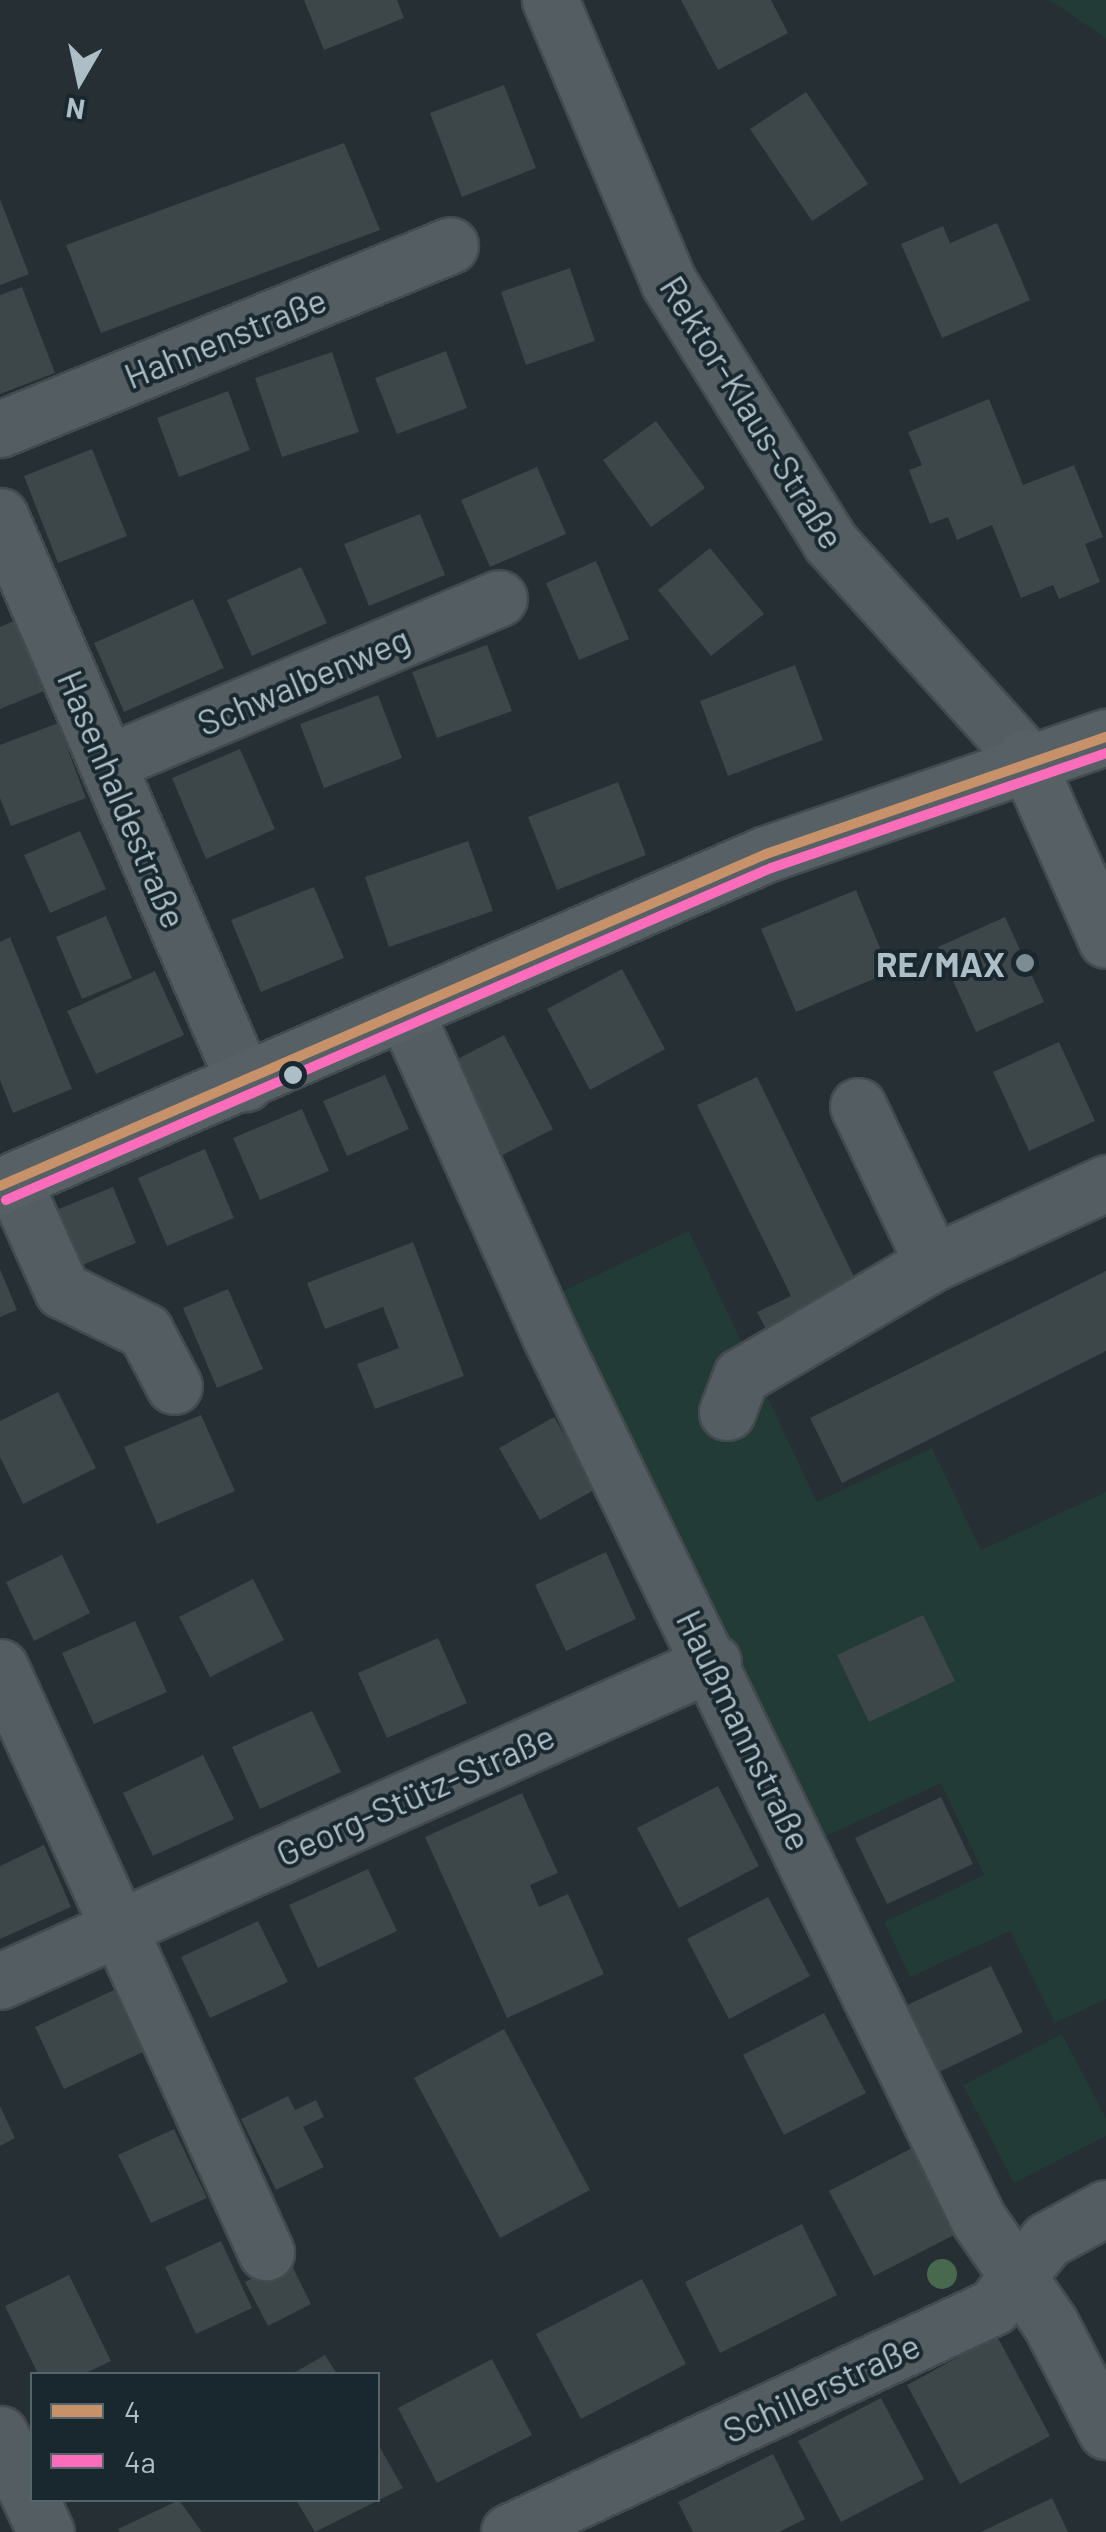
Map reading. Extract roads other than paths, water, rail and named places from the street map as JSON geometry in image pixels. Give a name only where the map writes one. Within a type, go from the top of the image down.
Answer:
[{"type":"main road","points":[[6,1184],[407,1016],[766,854],[1026,758],[1106,737]]},
{"type":"main road","name":"Rektor-Klaus-Straße","points":[[1026,758],[1106,940]]},
{"type":"street","name":"Rektor-Klaus-Straße","points":[[550,0],[669,283],[830,542],[1026,758]]},
{"type":"street","name":"Hahnenstraße","points":[[0,428],[450,245]]},
{"type":"street","name":"Hasenhaldestraße","points":[[0,516],[245,1083]]},
{"type":"street","name":"Schwalbenweg","points":[[107,763],[499,598]]},
{"type":"street","name":"Haußmannstraße","points":[[407,1016],[551,1338],[713,1662],[978,2219],[1106,2431]]},
{"type":"street","points":[[858,1106],[933,1263]]},
{"type":"street","points":[[728,1412],[741,1376],[933,1263],[1106,1183]]},
{"type":"street","points":[[6,1184],[62,1290],[145,1331],[174,1386]]},
{"type":"street","name":"Georg-Stütz-Straße","points":[[0,1981],[713,1662]]},
{"type":"street","points":[[0,1668],[266,2252]]},
{"type":"street","name":"Schillerstraße","points":[[509,2532],[993,2306],[1019,2282],[1047,2240],[1106,2208]]},
{"type":"street","points":[[0,2434],[30,2498]]},
{"type":"street","points":[[32,2502],[46,2532]]},
{"type":"place","name":"RE/MAX","points":[[1025,963]]}]
